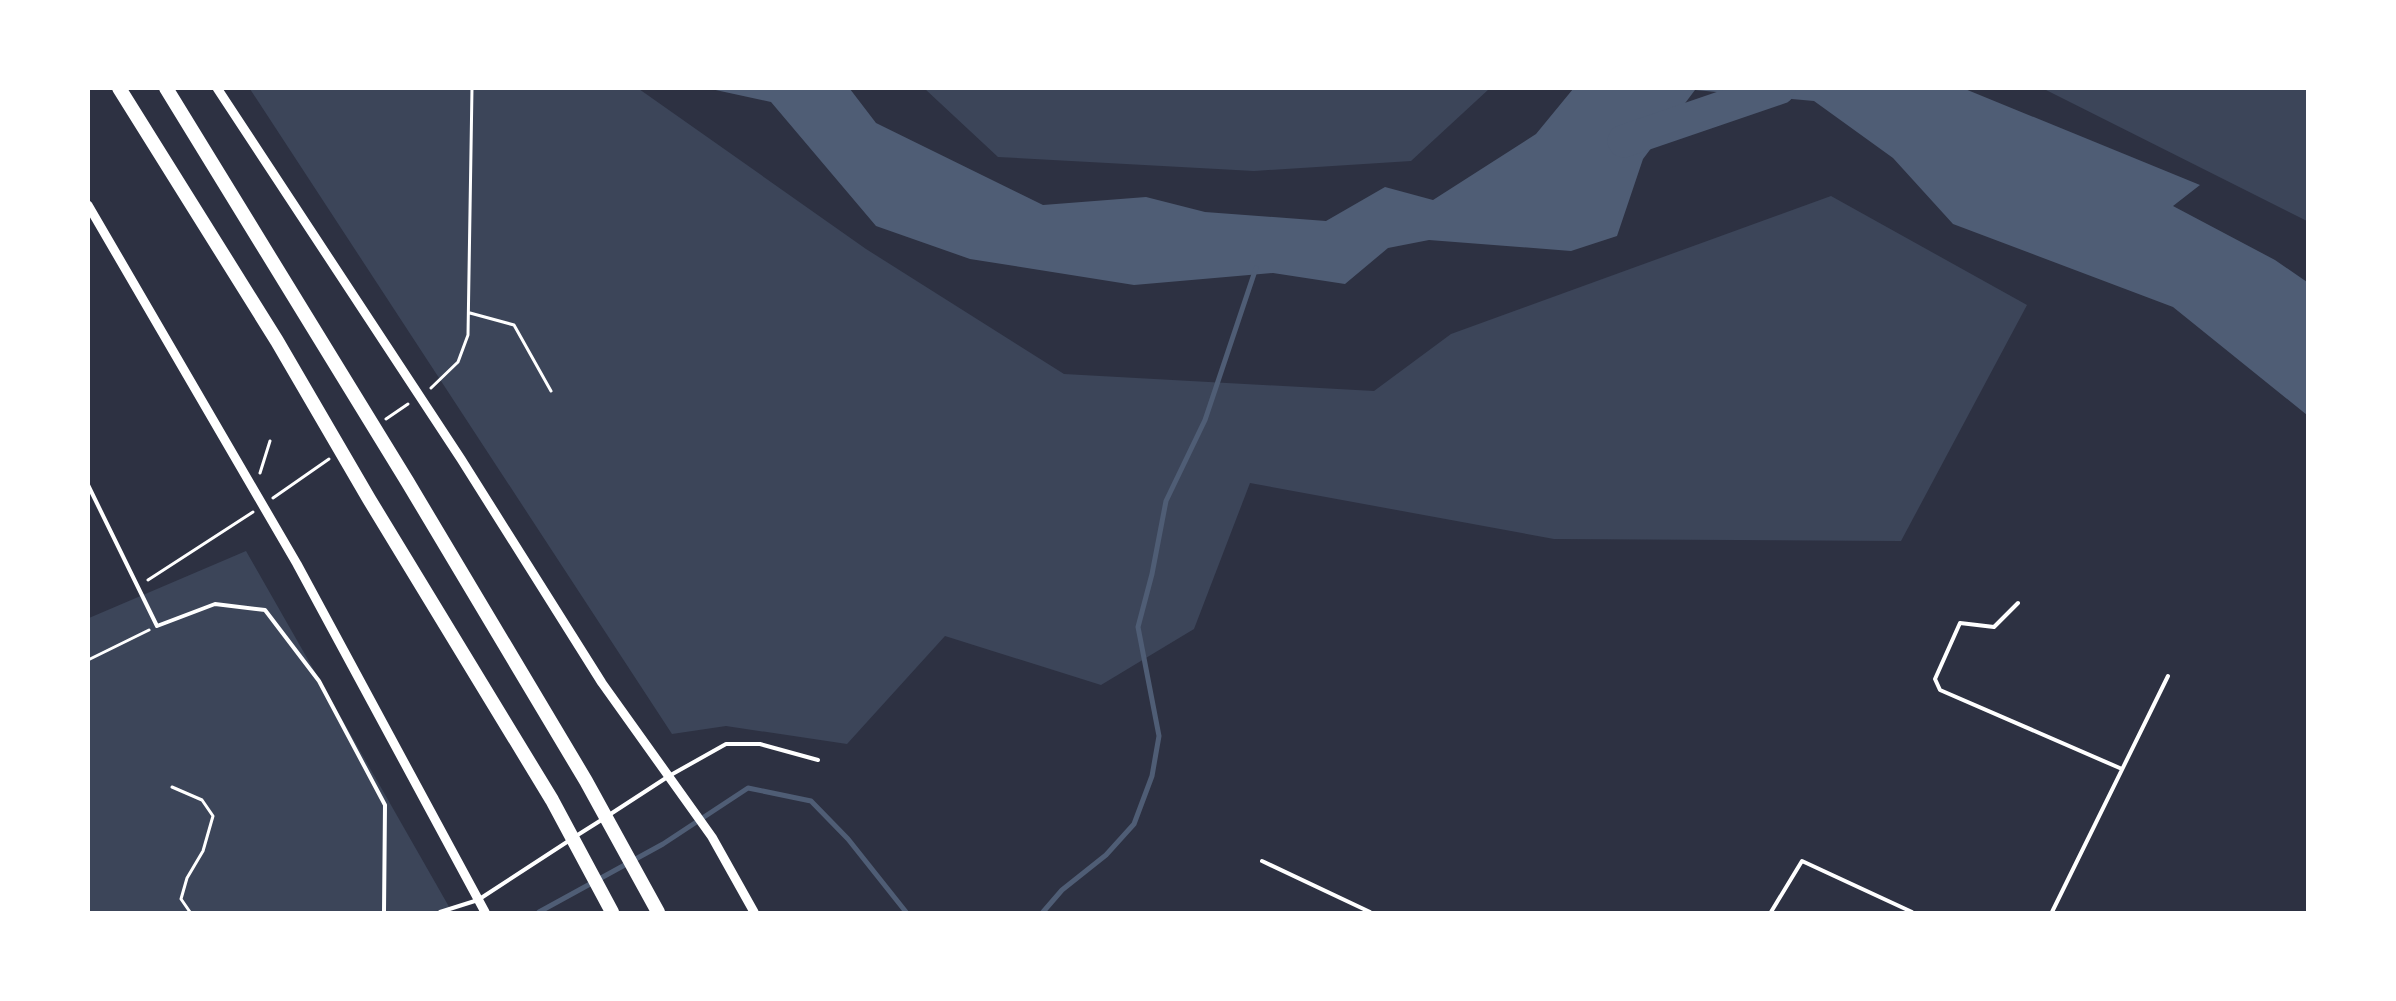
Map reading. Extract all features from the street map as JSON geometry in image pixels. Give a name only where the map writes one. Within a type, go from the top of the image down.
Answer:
[{"type":"highway","points":[[120,88],[277,341],[375,509],[552,800],[609,908]]},
{"type":"highway","points":[[166,88],[312,323],[586,781],[658,912]]},
{"type":"street","points":[[217,88],[461,459],[602,683],[712,837],[754,912]]},
{"type":"street","points":[[88,205],[297,564],[485,912]]},
{"type":"lane","points":[[88,485],[157,627],[215,604],[265,610],[319,681],[385,805],[384,912]]},
{"type":"lane","points":[[2018,603],[1994,627],[1960,623],[1935,679],[1940,690],[2122,769]]},
{"type":"lane","points":[[2052,912],[2168,676]]},
{"type":"lane","points":[[440,912],[478,900],[669,776],[726,744],[760,744],[818,760]]},
{"type":"lane","points":[[1262,861],[1370,912]]},
{"type":"lane","points":[[1771,912],[1802,861],[1912,912]]},
{"type":"path","points":[[424,393],[458,362],[468,335],[472,88]]},
{"type":"path","points":[[470,313],[514,325],[551,391]]},
{"type":"path","points":[[377,426],[414,400]]},
{"type":"path","points":[[264,504],[330,459]]},
{"type":"path","points":[[137,586],[255,511]]},
{"type":"path","points":[[88,660],[157,627]]},
{"type":"path","points":[[172,787],[202,800],[213,816],[203,850],[188,878],[181,899],[190,912]]},
{"type":"shaded area","points":[[250,89],[639,89],[866,249],[1064,374],[1374,391],[1451,334],[1831,196],[2027,305],[1901,541],[1554,539],[1250,483],[1194,629],[1101,685],[945,636],[847,744],[726,726],[672,734]]},
{"type":"shaded area","points":[[711,89],[850,89],[876,123],[1043,205],[1146,197],[1205,212],[1326,221],[1385,187],[1433,200],[1536,134],[1573,89],[1965,89],[2200,185],[2173,206],[2275,260],[2307,282],[2307,415],[2173,307],[1953,224],[1893,158],[1814,101],[1695,90],[1643,159],[1617,236],[1571,251],[1429,240],[1388,248],[1345,284],[1273,273],[1134,285],[970,259],[876,226],[771,102]]},
{"type":"shaded area","points":[[925,89],[1489,89],[1411,161],[1254,171],[998,157]]},
{"type":"shaded area","points":[[2044,89],[2307,89],[2307,221]]},
{"type":"shaded area","points":[[246,551],[452,912],[89,912],[89,618]]},
{"type":"waterway","points":[[1624,141],[1779,88]]},
{"type":"waterway","points":[[1043,912],[1062,890],[1106,855],[1134,824],[1152,776],[1159,736],[1138,627],[1152,574],[1166,501],[1205,420],[1256,268]]},
{"type":"waterway","points":[[539,912],[663,844],[748,788],[811,801],[848,839],[906,912]]}]
